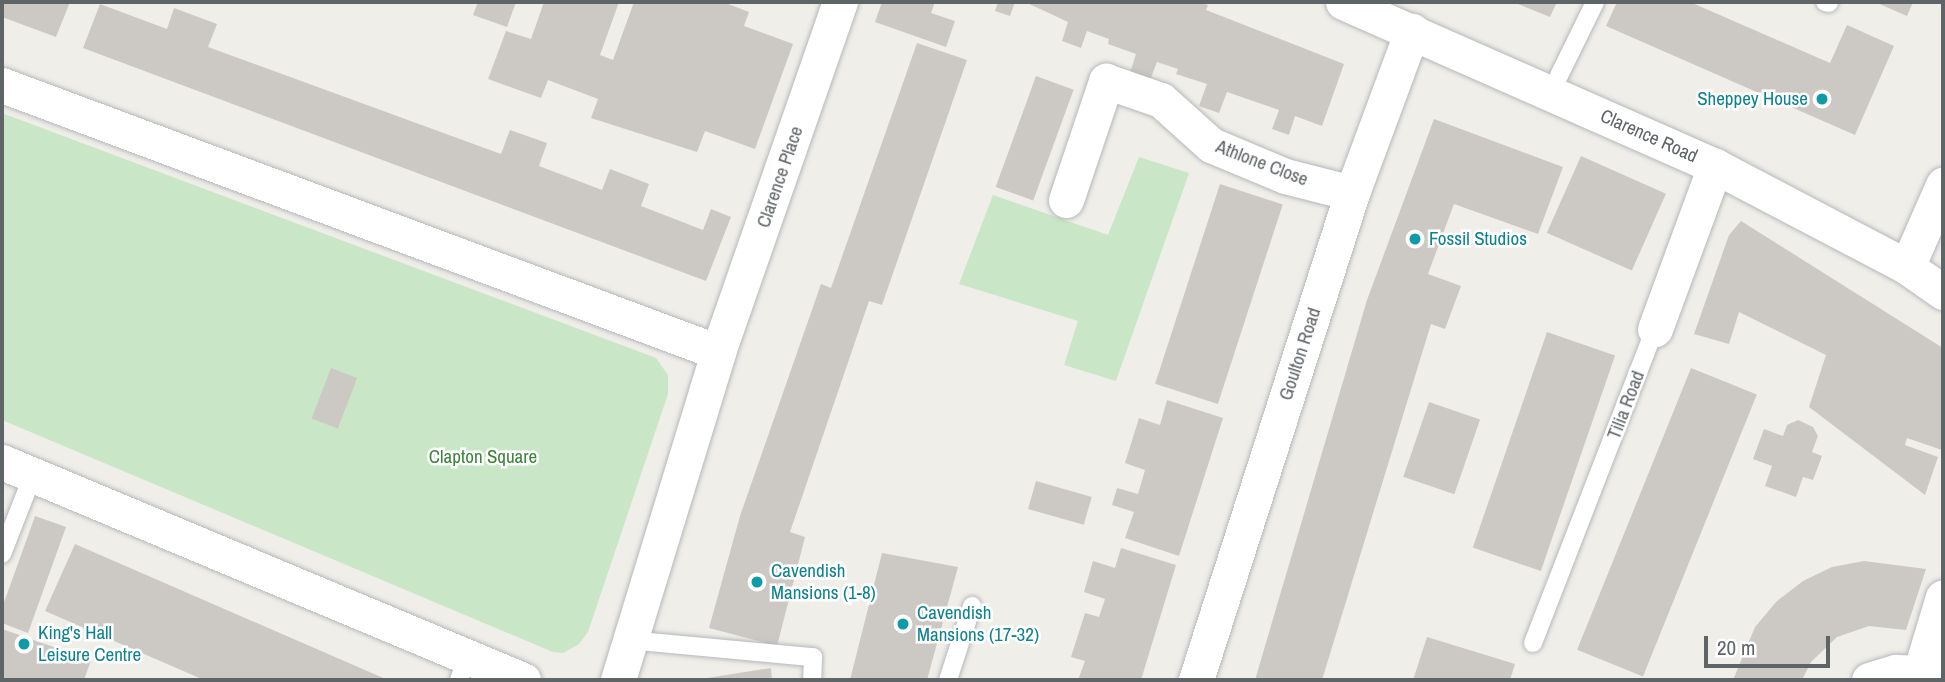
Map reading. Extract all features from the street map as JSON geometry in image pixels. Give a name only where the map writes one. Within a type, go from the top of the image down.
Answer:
[{"type":"street","name":"Clarence Place","points":[[718,352],[840,2]]},
{"type":"street","name":"Clarence Road","points":[[1343,2],[1715,166],[1907,267],[1943,292]]},
{"type":"street","name":"Goulton Road","points":[[1196,680],[1352,193],[1412,31]]},
{"type":"street","name":"Athlone Close","points":[[1066,200],[1106,81],[1161,100],[1210,145],[1285,176],[1352,193]]},
{"type":"street","points":[[2,85],[718,352],[618,680]]},
{"type":"street","name":"Tilia Road","points":[[1655,329],[1715,166]]},
{"type":"street","points":[[1907,267],[1943,185]]},
{"type":"street","points":[[17,468],[463,669],[523,680]]},
{"type":"street","points":[[1869,680],[1896,673],[1926,676],[1943,597]]},
{"type":"lane","points":[[1551,92],[1595,2]]},
{"type":"lane","name":"Tilia Road","points":[[1533,643],[1655,329]]},
{"type":"lane","points":[[2,554],[17,468]]},
{"type":"lane","points":[[948,680],[972,606]]},
{"type":"lane","points":[[628,640],[813,657],[812,680]]},
{"type":"green space","name":"Clapton Square","points":[[2,113],[656,358],[668,375],[668,394],[588,632],[579,644],[563,653],[553,652],[2,420]]},
{"type":"green space","points":[[1139,157],[1189,173],[1116,381],[1064,365],[1078,321],[959,284],[993,195],[1108,235]]},
{"type":"building","points":[[2,2],[70,2],[56,37],[2,17]]},
{"type":"building","points":[[478,2],[516,2],[507,27],[473,15]]},
{"type":"building","points":[[544,2],[619,2],[600,55],[613,60],[634,2],[723,2],[749,12],[744,26],[793,44],[755,149],[705,131],[697,152],[591,118],[598,99],[548,80],[541,98],[488,79],[506,31],[531,39]]},
{"type":"building","points":[[882,2],[935,2],[931,13],[955,21],[946,47],[875,22]]},
{"type":"building","points":[[998,2],[1015,2],[1010,16],[995,11]]},
{"type":"building","points":[[1025,2],[1198,2],[1208,5],[1206,10],[1344,64],[1322,126],[1295,116],[1289,135],[1272,129],[1279,110],[1227,92],[1219,113],[1199,106],[1207,84],[1176,74],[1178,69],[1157,62],[1150,80],[1130,73],[1136,54],[1108,44],[1109,39],[1087,31],[1081,48],[1062,41],[1068,22]]},
{"type":"building","points":[[1513,2],[1557,2],[1550,17]]},
{"type":"building","name":"Sheppey House","points":[[1617,2],[1690,2],[1830,63],[1847,25],[1894,46],[1855,135],[1606,26]]},
{"type":"building","points":[[1875,2],[1913,2],[1907,16]]},
{"type":"building","points":[[100,4],[167,29],[174,8],[217,24],[208,47],[501,154],[510,130],[547,143],[539,166],[602,190],[610,169],[649,184],[641,206],[703,230],[711,209],[731,217],[706,281],[83,48]]},
{"type":"building","points":[[917,43],[967,60],[882,305],[869,301],[790,532],[805,537],[777,646],[709,628],[740,516],[821,284],[831,288]]},
{"type":"building","points":[[1036,76],[1074,90],[1033,201],[996,187]]},
{"type":"building","points":[[1434,119],[1563,167],[1538,234],[1454,204],[1428,274],[1461,286],[1445,329],[1431,324],[1322,680],[1255,680],[1367,300]]},
{"type":"building","points":[[1581,156],[1666,194],[1632,271],[1547,233]]},
{"type":"building","points":[[1220,184],[1283,204],[1218,404],[1155,384]]},
{"type":"building","points":[[1741,221],[1943,348],[1942,450],[1907,438],[1905,445],[1938,457],[1925,495],[1809,407],[1826,355],[1739,312],[1729,344],[1694,334],[1729,235]]},
{"type":"building","points":[[1547,332],[1615,355],[1541,571],[1473,548]]},
{"type":"building","points":[[331,368],[357,378],[338,428],[312,418]]},
{"type":"building","points":[[1691,368],[1757,395],[1643,676],[1577,650]]},
{"type":"building","points":[[1167,400],[1223,418],[1179,556],[1125,538],[1134,512],[1112,505],[1117,488],[1138,494],[1145,470],[1125,463],[1139,418],[1160,425]]},
{"type":"building","points":[[1429,402],[1480,420],[1454,494],[1403,477]]},
{"type":"building","points":[[1798,420],[1813,427],[1818,436],[1812,452],[1822,456],[1813,480],[1803,477],[1796,497],[1765,486],[1772,466],[1753,459],[1764,429],[1783,436],[1787,425]]},
{"type":"building","points":[[1036,481],[1092,497],[1084,525],[1028,509]]},
{"type":"building","points":[[35,516],[66,527],[28,633],[2,623],[2,608]]},
{"type":"building","points":[[75,544],[388,680],[204,680],[45,611]]},
{"type":"building","points":[[1121,548],[1176,565],[1141,680],[1078,680],[1085,661],[1071,657],[1085,613],[1099,617],[1105,599],[1084,592],[1093,561],[1115,568]]},
{"type":"building","name":"Cavendish Mansions (17-32)","points":[[882,553],[958,567],[927,680],[850,680]]},
{"type":"building","points":[[1864,561],[1926,569],[1906,630],[1869,626],[1837,637],[1811,662],[1802,680],[1733,680],[1755,627],[1777,601],[1803,581],[1832,567]]},
{"type":"building","name":"King's Hall Leisure Centre","points":[[2,629],[91,660],[84,680],[2,680]]},
{"type":"building","points":[[1427,637],[1515,664],[1510,680],[1413,680]]},
{"type":"building","points":[[771,668],[772,680],[701,679]]},
{"type":"place","name":"Sheppey House","points":[[1822,99]]},
{"type":"place","name":"Fossil Studios","points":[[1415,239]]},
{"type":"place","name":"Cavendish Mansions (1-8)","points":[[757,582]]},
{"type":"place","name":"Cavendish Mansions (17-32)","points":[[903,624]]},
{"type":"place","name":"King's Hall Leisure Centre","points":[[24,644]]}]
